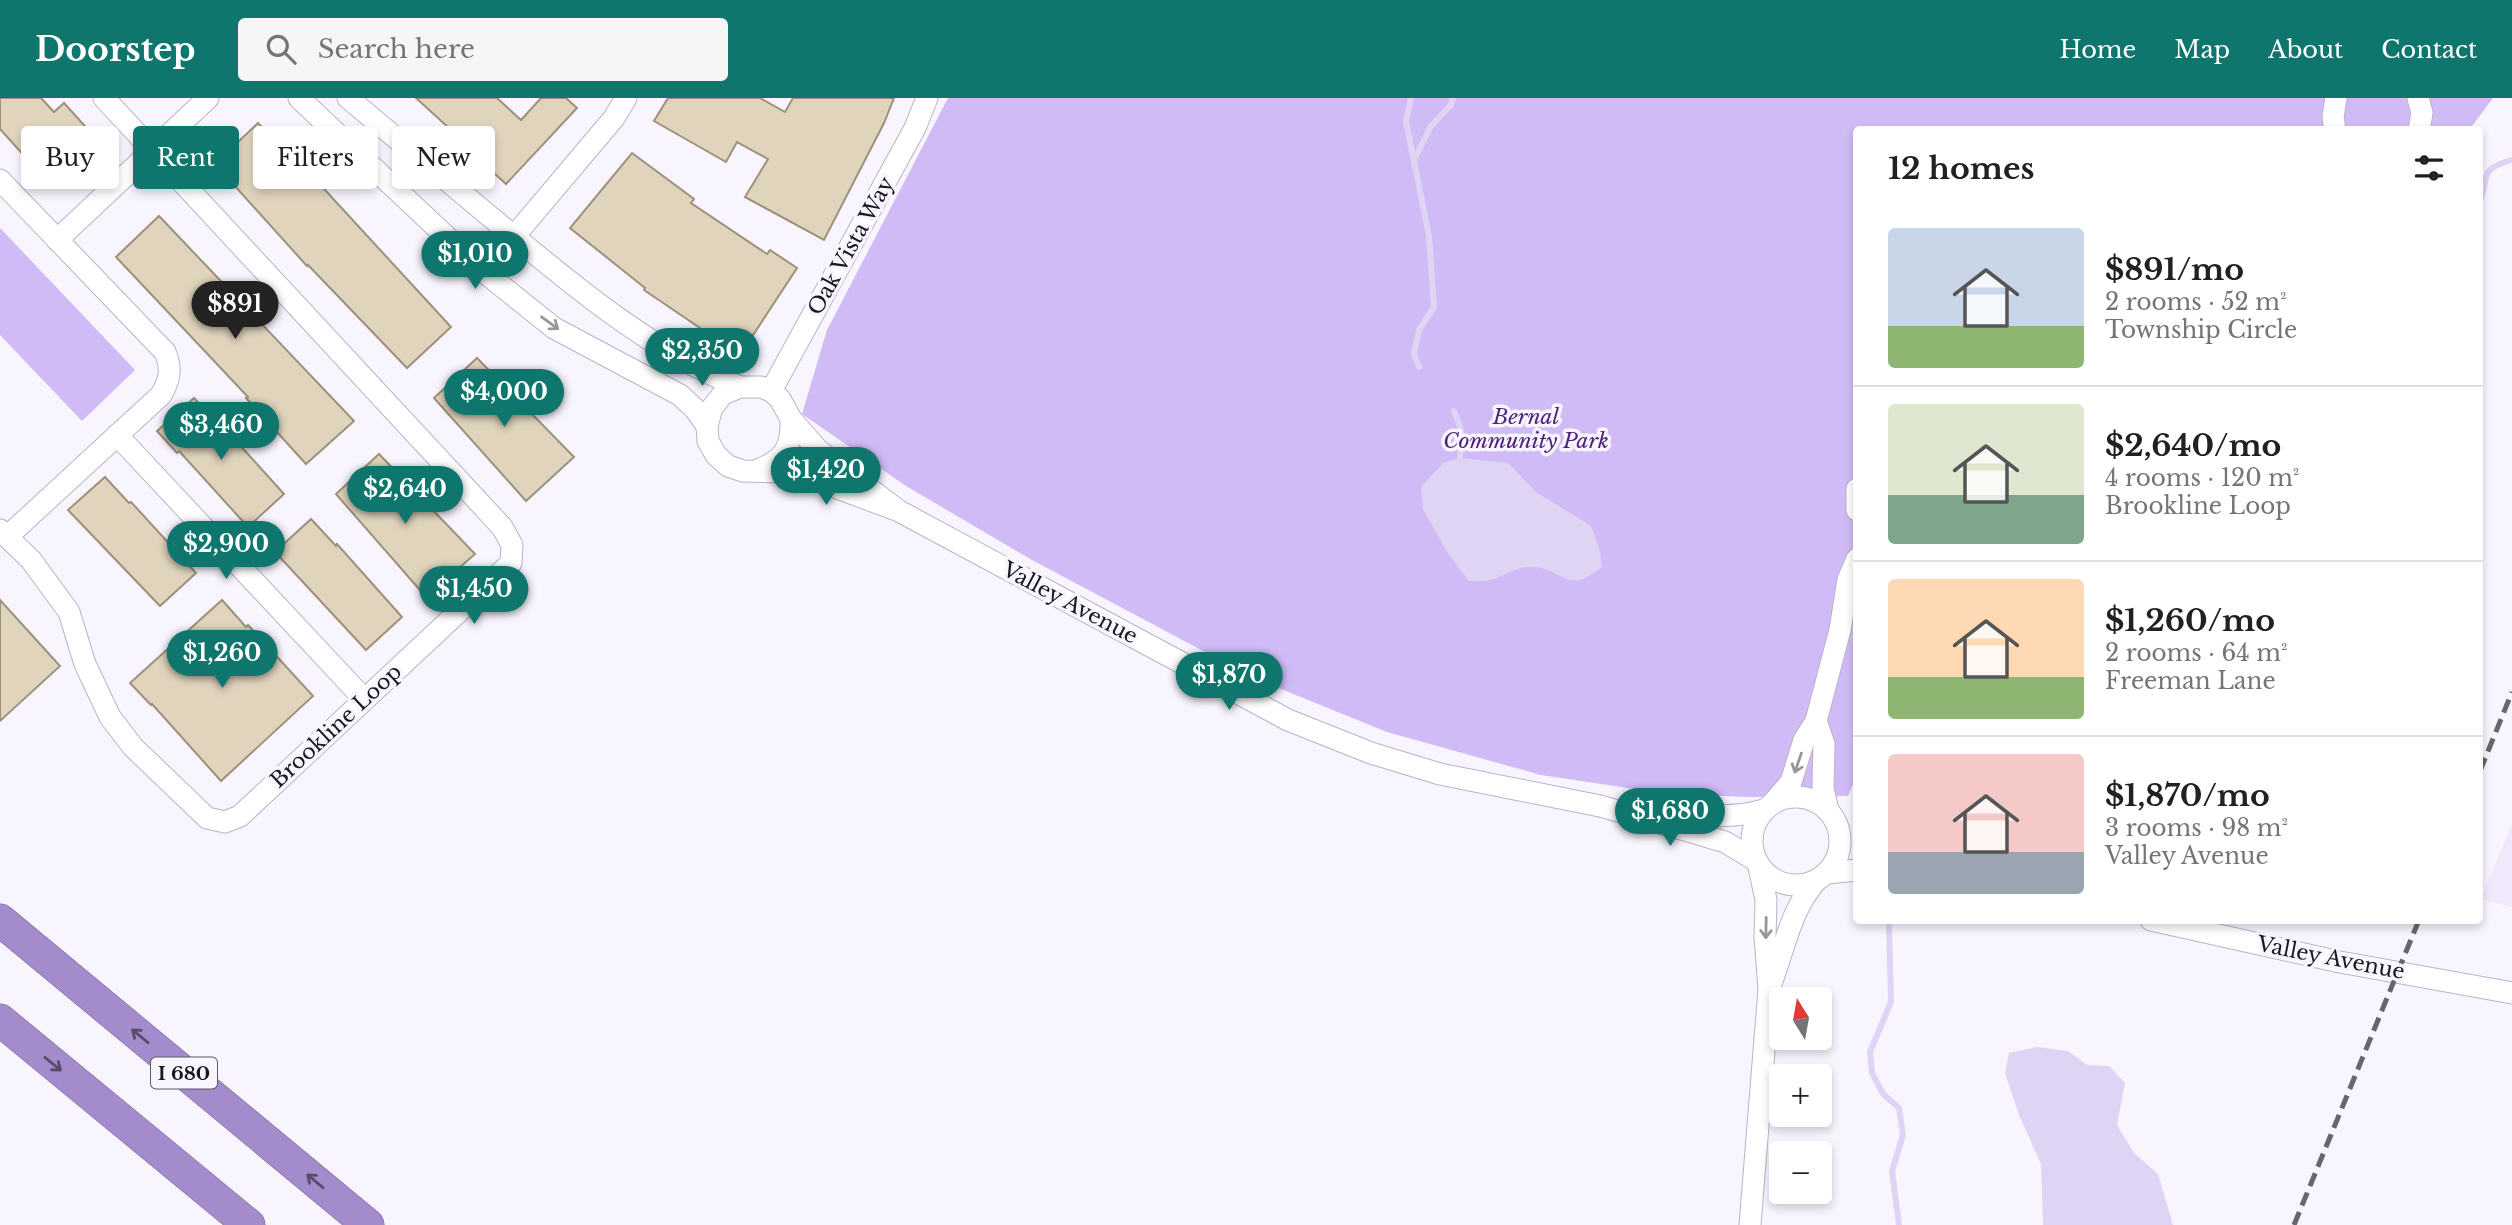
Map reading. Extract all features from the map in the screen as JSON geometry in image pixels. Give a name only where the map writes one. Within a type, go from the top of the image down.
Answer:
[{"type":"highway","name":"I 680","points":[[0,920],[368,1225]]},
{"type":"highway","points":[[0,1020],[249,1225]]},
{"type":"street","name":"Brookline Loop","points":[[104,98],[133,129]]},
{"type":"street","points":[[178,126],[208,98]]},
{"type":"street","name":"Valley Avenue","points":[[299,98],[484,272],[554,327],[680,395],[695,409],[706,426],[708,441],[716,455],[728,466],[743,471],[758,470],[805,476],[899,511],[1288,720],[1371,753],[1440,774],[1600,806],[1725,842],[1757,863]]},
{"type":"street","points":[[348,98],[582,292],[706,373],[740,387],[761,387],[771,391]]},
{"type":"street","points":[[484,272],[614,118],[626,98]]},
{"type":"street","name":"Oak Vista Way","points":[[771,391],[915,128],[927,98]]},
{"type":"street","points":[[2418,98],[2422,114],[2420,126]]},
{"type":"street","points":[[57,240],[133,169]]},
{"type":"street","points":[[0,180],[167,356],[169,376],[161,395],[4,533]]},
{"type":"street","name":"Brookline Loop","points":[[4,533],[31,560],[69,612],[85,664],[110,717],[134,747],[206,818],[225,822],[240,816],[511,563],[512,545],[502,527],[189,189]]},
{"type":"street","points":[[706,426],[712,408],[723,394],[740,387]]},
{"type":"street","name":"Valley Avenue","points":[[771,391],[780,398],[791,419],[818,450],[899,511]]},
{"type":"street","points":[[758,470],[774,464],[786,452],[792,436],[791,419]]},
{"type":"street","points":[[117,435],[364,699]]},
{"type":"street","points":[[1750,1225],[1769,989],[1765,937],[1766,900],[1751,847],[1751,833],[1756,820],[1791,782],[1804,740],[1816,720],[1853,568]]},
{"type":"street","points":[[1840,630],[1853,610]]},
{"type":"street","points":[[1770,987],[1803,895],[1837,859],[1841,842],[1824,788],[1824,744],[1816,720]]},
{"type":"street","points":[[1769,806],[1787,797],[1802,797],[1816,802],[1853,837]]},
{"type":"street","name":"Valley Avenue","points":[[1600,806],[1727,816],[1746,815],[1769,806]]},
{"type":"street","points":[[1757,863],[1775,881],[1795,886],[1821,877],[1853,871]]},
{"type":"street","name":"Valley Avenue","points":[[2169,924],[2340,962],[2512,993]]},
{"type":"shaded area","points":[[1460,458],[1508,463],[1536,492],[1591,526],[1602,567],[1581,580],[1566,579],[1532,567],[1519,568],[1486,581],[1469,581],[1447,552],[1423,509],[1421,487],[1443,463]]},
{"type":"shaded area","points":[[2512,824],[2512,907],[2483,900]]},
{"type":"shaded area","points":[[2037,1047],[2068,1051],[2087,1065],[2109,1066],[2125,1083],[2117,1125],[2134,1153],[2158,1174],[2173,1225],[2043,1225],[2041,1164],[2019,1115],[2005,1073],[2009,1053]]},
{"type":"green space","name":"Bernal Community Park","points":[[948,98],[2493,98],[2472,126],[1853,126],[1853,784],[1848,796],[1668,794],[1541,775],[1387,732],[1254,678],[1032,560],[906,486],[802,414],[827,330]]},
{"type":"green space","points":[[0,228],[135,370],[82,421],[0,335]]},
{"type":"building","points":[[0,98],[41,98],[54,112],[64,103],[85,126],[21,126],[21,152],[0,129]]},
{"type":"building","points":[[416,98],[497,98],[521,120],[541,98],[566,98],[577,108],[506,184],[495,174],[495,126],[447,126]]},
{"type":"building","points":[[668,98],[760,98],[785,112],[793,98],[894,98],[824,240],[745,197],[768,159],[737,142],[726,162],[654,121]]},
{"type":"building","points":[[253,128],[253,189],[324,189],[451,327],[407,368],[307,266],[238,189],[239,141]]},
{"type":"building","points":[[632,153],[694,199],[691,203],[767,254],[770,250],[797,268],[740,355],[644,290],[645,288],[570,228]]},
{"type":"building","points":[[159,216],[354,421],[306,464],[246,398],[248,397],[116,257]]},
{"type":"building","points":[[477,358],[574,457],[526,501],[434,398]]},
{"type":"building","points":[[194,398],[284,494],[248,527],[179,451],[177,453],[157,431]]},
{"type":"building","points":[[379,454],[475,554],[426,597],[336,494]]},
{"type":"building","points":[[105,477],[196,573],[160,606],[68,510]]},
{"type":"building","points":[[311,519],[402,617],[366,650],[275,552]]},
{"type":"building","points":[[0,600],[60,666],[0,721]]},
{"type":"building","points":[[222,600],[313,696],[221,781],[130,683]]},
{"type":"waterway","points":[[1411,98],[1406,122],[1429,236],[1434,307],[1419,330],[1414,354],[1419,367]]},
{"type":"waterway","points":[[1414,160],[1431,126],[1451,105],[1453,98]]},
{"type":"waterway","points":[[2483,193],[2489,171],[2512,160]]},
{"type":"waterway","points":[[1454,411],[1461,429],[1460,458]]},
{"type":"waterway","points":[[1889,927],[1891,1002],[1870,1052],[1872,1073],[1883,1094],[1899,1108],[1903,1135],[1892,1171],[1899,1225]]},
{"type":"railway","points":[[2483,764],[2512,692]]},
{"type":"railway","points":[[2294,1225],[2417,924]]}]
